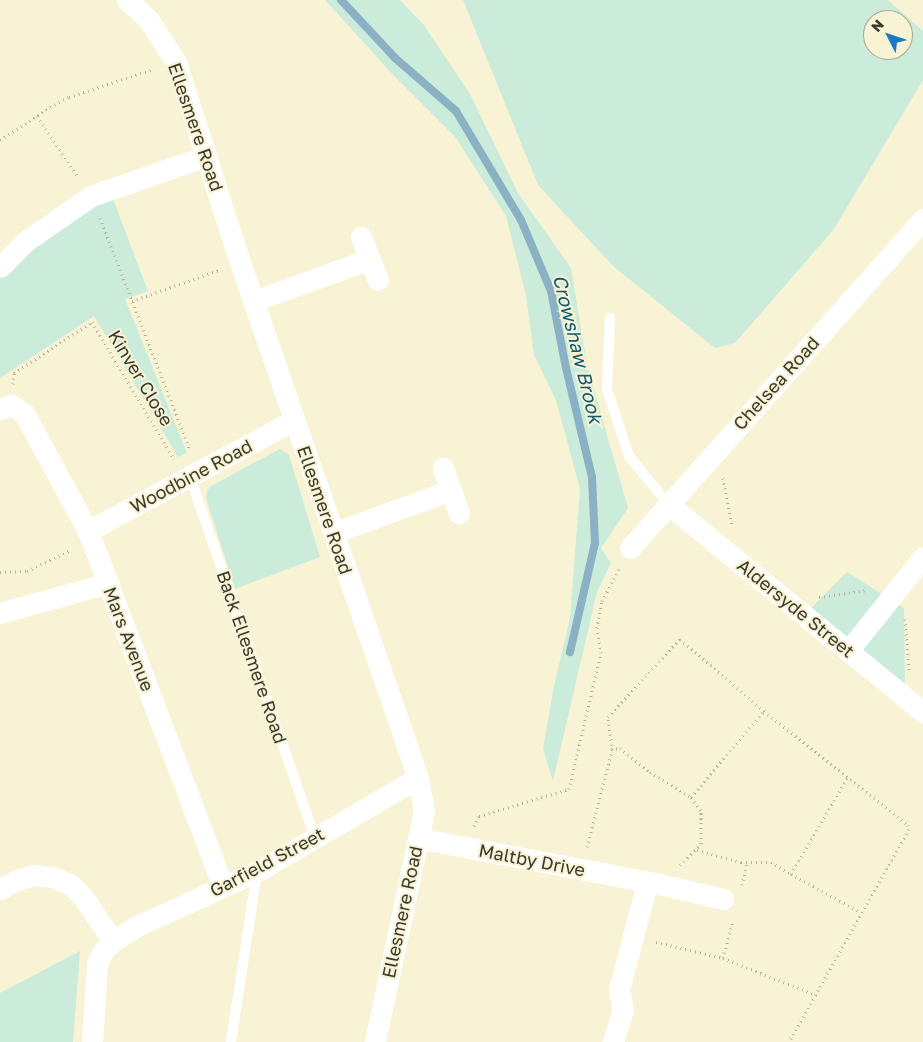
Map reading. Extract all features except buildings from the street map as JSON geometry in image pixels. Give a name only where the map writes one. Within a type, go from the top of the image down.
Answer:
[{"type":"street","name":"Ellesmere Road","points":[[127,0],[148,19],[176,62],[240,262],[418,778],[424,811],[375,1042]]},
{"type":"street","points":[[0,266],[26,241],[91,196],[206,156]]},
{"type":"street","name":"Chelsea Road","points":[[630,548],[923,219]]},
{"type":"street","points":[[361,237],[378,280]]},
{"type":"street","points":[[254,301],[370,259]]},
{"type":"street","name":"Mars Avenue","points":[[6,407],[24,413],[90,536],[223,887]]},
{"type":"street","name":"Woodbine Road","points":[[90,536],[191,476],[294,420]]},
{"type":"street","points":[[443,468],[459,513]]},
{"type":"street","points":[[333,533],[450,490]]},
{"type":"street","name":"Aldersyde Street","points":[[668,504],[923,712]]},
{"type":"street","points":[[848,651],[923,557]]},
{"type":"street","points":[[0,613],[108,583]]},
{"type":"street","name":"Garfield Street","points":[[92,1042],[96,964],[103,951],[113,941],[135,927],[258,871],[418,778]]},
{"type":"street","name":"Maltby Drive","points":[[418,838],[581,869],[723,899]]},
{"type":"street","points":[[0,889],[15,881],[33,875],[53,877],[71,885],[83,897],[113,941]]},
{"type":"street","points":[[613,1042],[623,1010],[618,990],[634,936],[653,884]]},
{"type":"lane","points":[[610,318],[607,389],[629,456],[668,504]]},
{"type":"lane","name":"Back Ellesmere Road","points":[[191,476],[315,837]]},
{"type":"lane","points":[[231,1042],[258,871]]},
{"type":"path","points":[[0,140],[69,97],[176,62]]},
{"type":"path","points":[[36,116],[91,196],[132,301],[191,476]]},
{"type":"path","points":[[132,301],[240,262]]},
{"type":"path","name":"Kinver Close","points":[[6,407],[14,374],[92,322],[191,476]]},
{"type":"path","points":[[708,459],[722,472],[733,531],[721,547]]},
{"type":"path","points":[[0,572],[27,571],[90,536]]},
{"type":"path","points":[[463,846],[479,816],[569,789],[601,653],[597,628],[602,601],[630,548]]},
{"type":"path","points":[[804,615],[819,597],[878,588],[904,608],[910,676],[898,692]]},
{"type":"path","points":[[581,869],[611,749],[608,717],[680,639],[764,711],[908,825],[909,829],[860,912],[789,1042]]},
{"type":"path","points":[[691,797],[764,711]]},
{"type":"path","points":[[611,749],[620,748],[650,772],[691,797],[701,810],[701,844],[653,884]]},
{"type":"path","points":[[791,874],[848,777]]},
{"type":"path","points":[[696,850],[741,862],[771,862],[860,912]]},
{"type":"path","points":[[634,936],[723,958],[816,995]]},
{"type":"green space","points":[[325,0],[400,0],[423,24],[470,94],[518,193],[571,268],[587,365],[628,508],[601,548],[611,563],[597,592],[553,781],[543,749],[554,686],[570,618],[580,489],[556,400],[534,355],[526,295],[506,216],[456,138],[395,77]]},
{"type":"green space","points":[[463,0],[888,0],[899,10],[863,10],[863,60],[913,60],[913,22],[923,31],[923,80],[834,229],[735,343],[715,348],[613,266],[538,185]]},
{"type":"green space","points":[[113,199],[148,291],[125,299],[187,453],[178,457],[94,316],[0,378],[0,278],[10,265],[89,209]]},
{"type":"green space","points":[[280,449],[289,455],[320,557],[235,589],[206,498],[207,491],[211,486]]},
{"type":"green space","points":[[847,572],[904,608],[905,697],[804,615]]},
{"type":"green space","points":[[80,951],[73,1042],[0,1042],[0,993]]},
{"type":"waterway","name":"Crowshaw Brook","points":[[341,0],[395,58],[456,111],[521,220],[551,291],[566,368],[592,477],[595,543],[570,652]]}]
